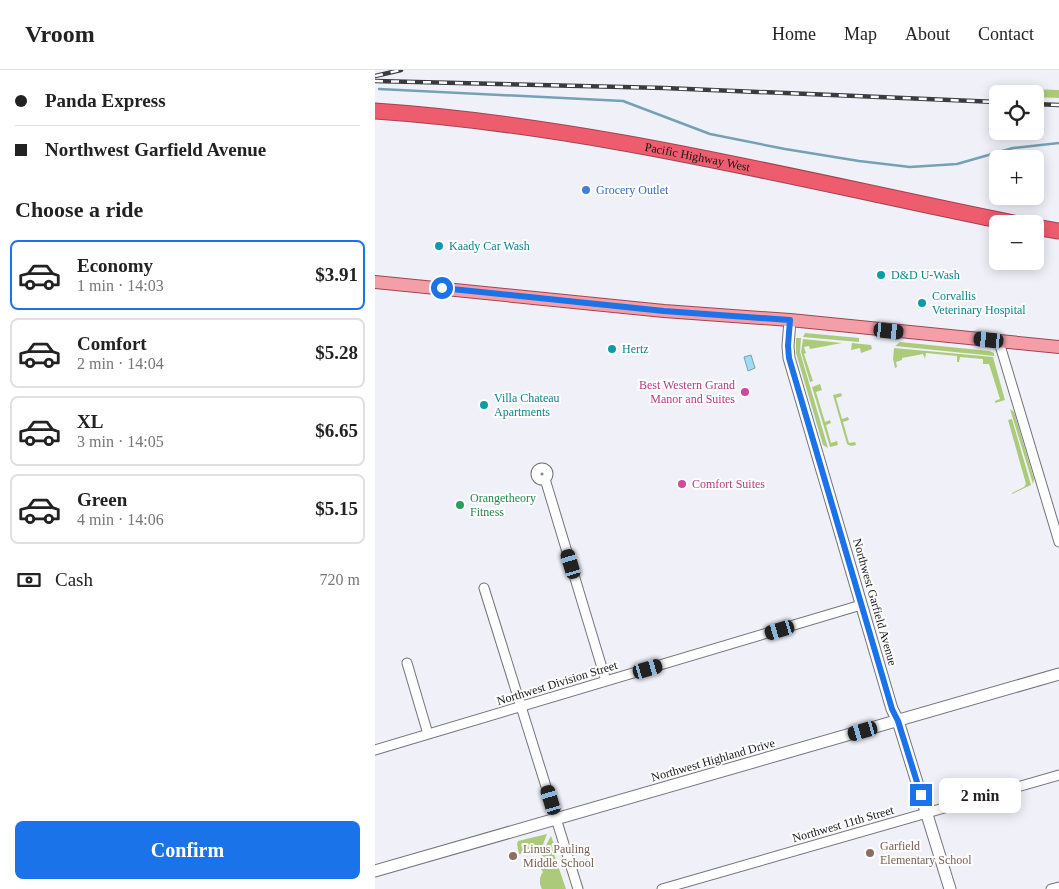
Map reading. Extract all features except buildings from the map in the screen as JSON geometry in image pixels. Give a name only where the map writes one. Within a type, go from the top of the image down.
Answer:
[{"type":"highway","name":"Pacific Highway West","points":[[375,111],[519,125],[590,136],[989,218]]},
{"type":"highway","points":[[1044,228],[1059,231]]},
{"type":"main road","points":[[375,282],[1059,347]]},
{"type":"street","name":"Northwest Garfield Avenue","points":[[790,320],[789,358],[892,709],[898,721],[950,889]]},
{"type":"street","points":[[999,342],[1059,542]]},
{"type":"street","points":[[545,479],[605,681]]},
{"type":"street","points":[[484,588],[578,889]]},
{"type":"street","name":"Northwest Division Street","points":[[375,750],[861,605]]},
{"type":"street","points":[[407,663],[428,734]]},
{"type":"street","name":"Northwest Highland Drive","points":[[375,871],[1059,674]]},
{"type":"street","name":"Northwest 11th Street","points":[[662,889],[1059,775]]},
{"type":"street","points":[[1051,889],[1059,887]]},
{"type":"green space","points":[[1044,89],[1059,90],[1059,98],[1044,97]]},
{"type":"green space","points":[[805,333],[859,338],[859,342],[803,337]]},
{"type":"green space","points":[[796,338],[801,338],[800,352],[828,448],[823,445],[796,353]]},
{"type":"green space","points":[[803,339],[842,343],[810,349],[809,346],[804,347],[806,353],[804,354],[813,381],[810,382],[801,352]]},
{"type":"green space","points":[[900,342],[989,351],[994,353],[994,356],[895,346]]},
{"type":"green space","points":[[852,343],[871,345],[872,349],[861,353],[860,348],[851,350]]},
{"type":"green space","points":[[894,348],[993,357],[1005,400],[995,403],[995,401],[1000,399],[989,364],[983,364],[983,359],[960,357],[959,362],[957,362],[957,356],[926,353],[925,359],[923,354],[902,358],[902,360],[896,362],[897,367],[895,368],[893,359]]},
{"type":"green space","points":[[820,384],[822,390],[816,392],[825,422],[830,420],[831,423],[826,425],[831,443],[837,441],[838,445],[830,447],[812,387]]},
{"type":"green space","points":[[841,393],[842,396],[836,398],[842,419],[848,417],[849,420],[843,422],[849,443],[855,442],[856,445],[851,446],[847,444],[833,395]]},
{"type":"green space","points":[[1010,409],[1014,412],[1034,479],[1033,484]]},
{"type":"green space","points":[[1012,419],[1031,485],[1012,494],[1026,484],[1008,420]]},
{"type":"green space","points":[[547,834],[539,855],[519,854],[518,841]]},
{"type":"green space","points":[[551,836],[554,844],[554,854],[566,889],[542,889],[540,885],[540,878],[543,872],[541,862],[543,851]]},
{"type":"water","points":[[751,355],[755,368],[748,371],[744,357]]},
{"type":"waterway","points":[[379,89],[623,101],[710,134],[785,149],[910,167],[957,164],[1013,148],[1059,143]]},
{"type":"railway","points":[[375,76],[401,70]]},
{"type":"railway","points":[[375,81],[664,88],[989,102]]},
{"type":"railway","points":[[1044,104],[1059,105]]},
{"type":"place","name":"Grocery Outlet","points":[[586,190]]},
{"type":"place","name":"Kaady Car Wash","points":[[439,246]]},
{"type":"place","name":"D&D U-Wash","points":[[881,275]]},
{"type":"place","name":"Corvallis Veterinary Hospital","points":[[922,303]]},
{"type":"place","name":"Hertz","points":[[612,349]]},
{"type":"place","name":"Best Western Grand Manor and Suites","points":[[745,392]]},
{"type":"place","name":"Villa Chateau Apartments","points":[[484,405]]},
{"type":"place","name":"Comfort Suites","points":[[682,484]]},
{"type":"place","name":"Orangetheory Fitness","points":[[460,505]]},
{"type":"place","name":"Garfield Elementary School","points":[[870,853]]},
{"type":"place","name":"Linus Pauling Middle School","points":[[513,856]]},
{"type":"route","points":[[442,288],[664,311],[790,320],[789,358],[892,709],[898,721],[921,795]]}]
